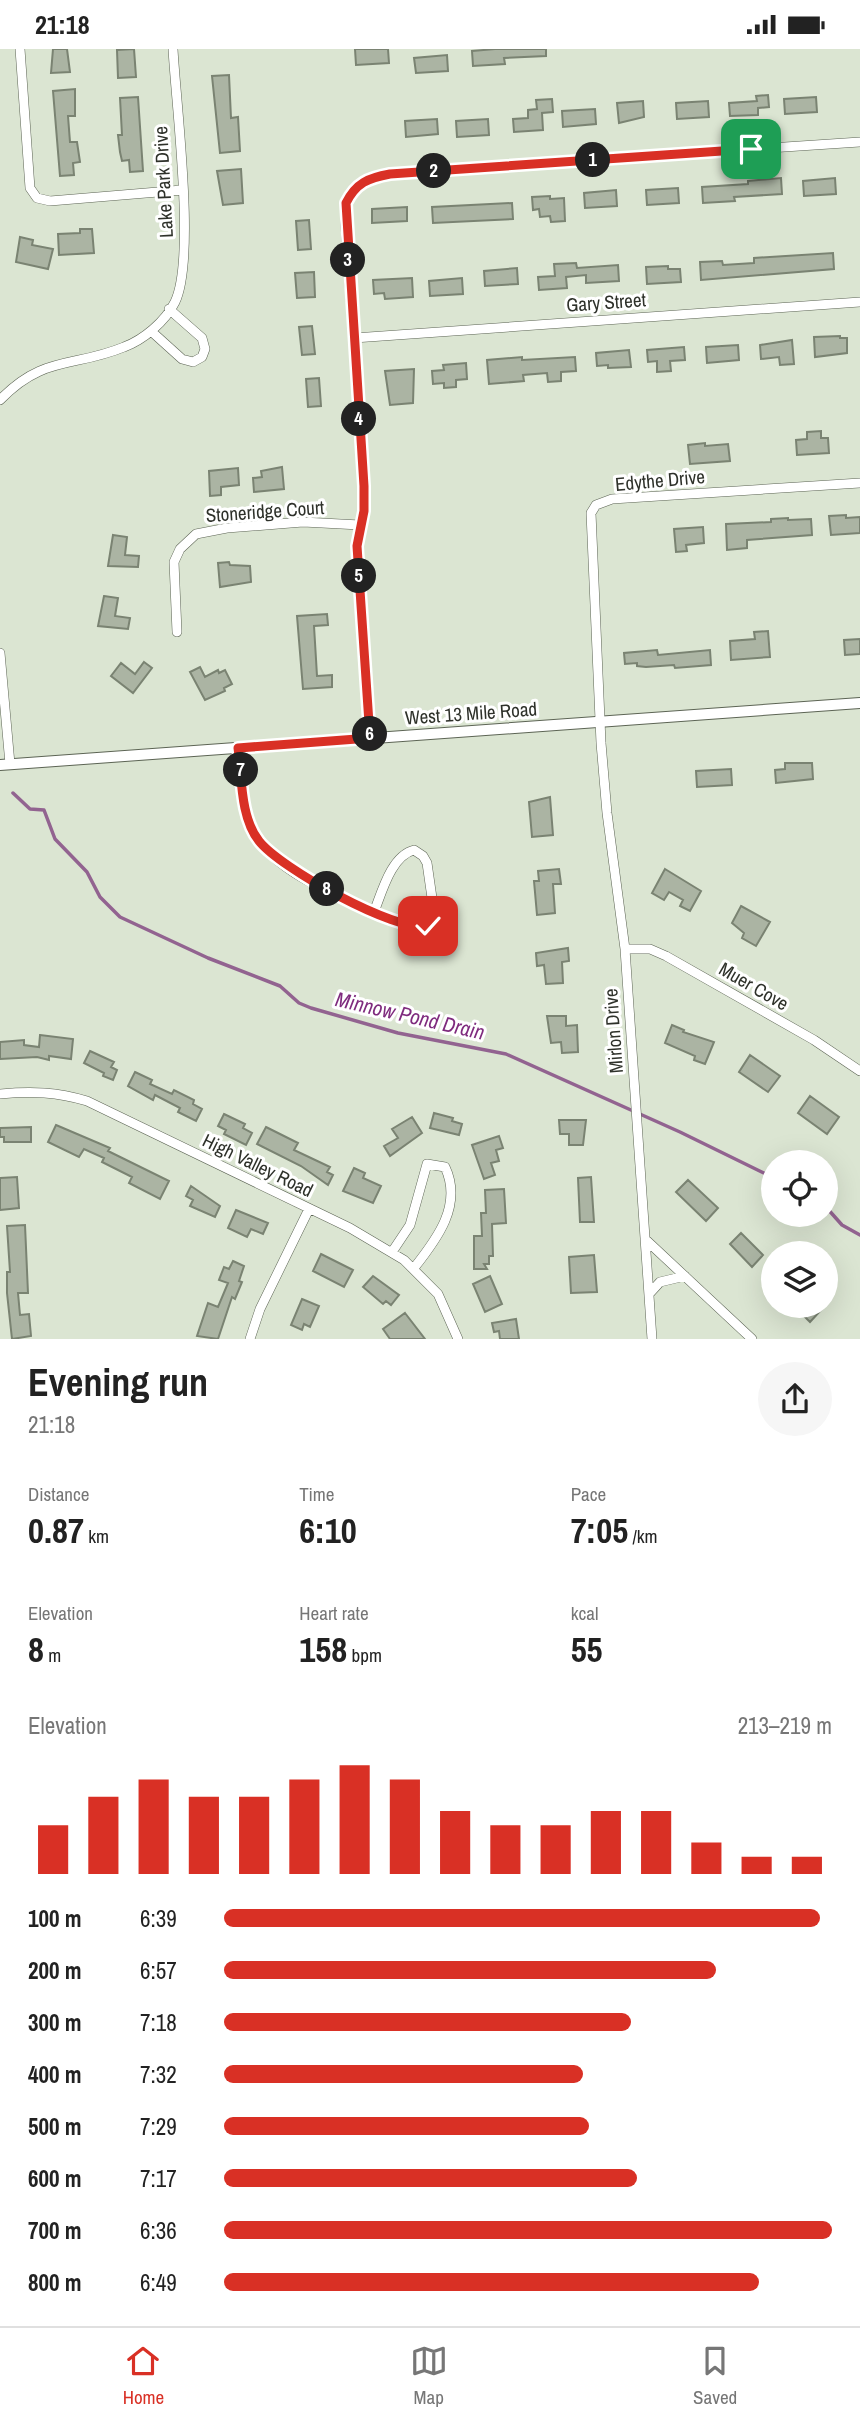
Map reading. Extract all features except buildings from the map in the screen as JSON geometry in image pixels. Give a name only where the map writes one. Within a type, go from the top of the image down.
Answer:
[{"type":"street","points":[[20,49],[30,188],[37,198],[50,201],[182,190]]},
{"type":"street","name":"Lake Park Drive","points":[[0,400],[18,382],[49,366],[106,355],[133,344],[151,331],[175,303],[184,258],[173,49]]},
{"type":"street","points":[[370,738],[357,546],[364,511],[364,486],[345,218],[346,203],[353,188],[369,178],[400,173],[860,142]]},
{"type":"street","name":"Gary Street","points":[[354,338],[860,302]]},
{"type":"street","points":[[151,331],[182,359],[193,362],[202,357],[205,349],[202,338],[169,309]]},
{"type":"street","name":"Edythe Drive","points":[[600,721],[589,526],[591,513],[596,505],[612,499],[860,483]]},
{"type":"street","name":"Stoneridge Court","points":[[177,632],[174,562],[180,549],[196,534],[227,528],[303,522],[360,525]]},
{"type":"street","points":[[0,653],[5,764]]},
{"type":"street","name":"West 13 Mile Road","points":[[5,764],[860,703]]},
{"type":"street","name":"Mirlon Drive","points":[[600,721],[607,813],[625,949],[652,1339]]},
{"type":"street","points":[[238,748],[246,813],[258,841],[280,862],[304,878],[374,912],[412,927],[428,926],[434,912],[428,863],[424,856],[414,851],[405,853],[397,860],[374,912]]},
{"type":"street","name":"Muer Cove","points":[[625,949],[650,949],[666,955],[814,1040],[860,1071]]},
{"type":"street","name":"High Valley Road","points":[[0,1094],[36,1090],[87,1101],[350,1228],[414,1268],[442,1301],[458,1339]]},
{"type":"street","points":[[392,1252],[410,1225],[427,1164],[445,1167],[451,1180],[447,1213],[440,1236],[414,1268]]},
{"type":"street","points":[[250,1339],[260,1309],[309,1209]]},
{"type":"street","points":[[645,1239],[752,1339]]},
{"type":"street","points":[[649,1294],[668,1278],[685,1276]]},
{"type":"waterway","name":"Minnow Pond Drain","points":[[13,793],[30,809],[44,810],[55,839],[87,872],[100,897],[120,917],[208,958],[280,986],[299,1003],[311,1008],[398,1033],[506,1054],[761,1172]]},
{"type":"waterway","name":"Minnow Pond Drain","points":[[838,1220],[860,1235]]},
{"type":"route","points":[[428,926],[420,928],[404,925],[304,878],[280,862],[258,841],[251,827],[246,813],[238,748],[370,738],[357,546],[364,511],[364,486],[346,203],[353,188],[369,178],[390,174],[751,149]]}]
